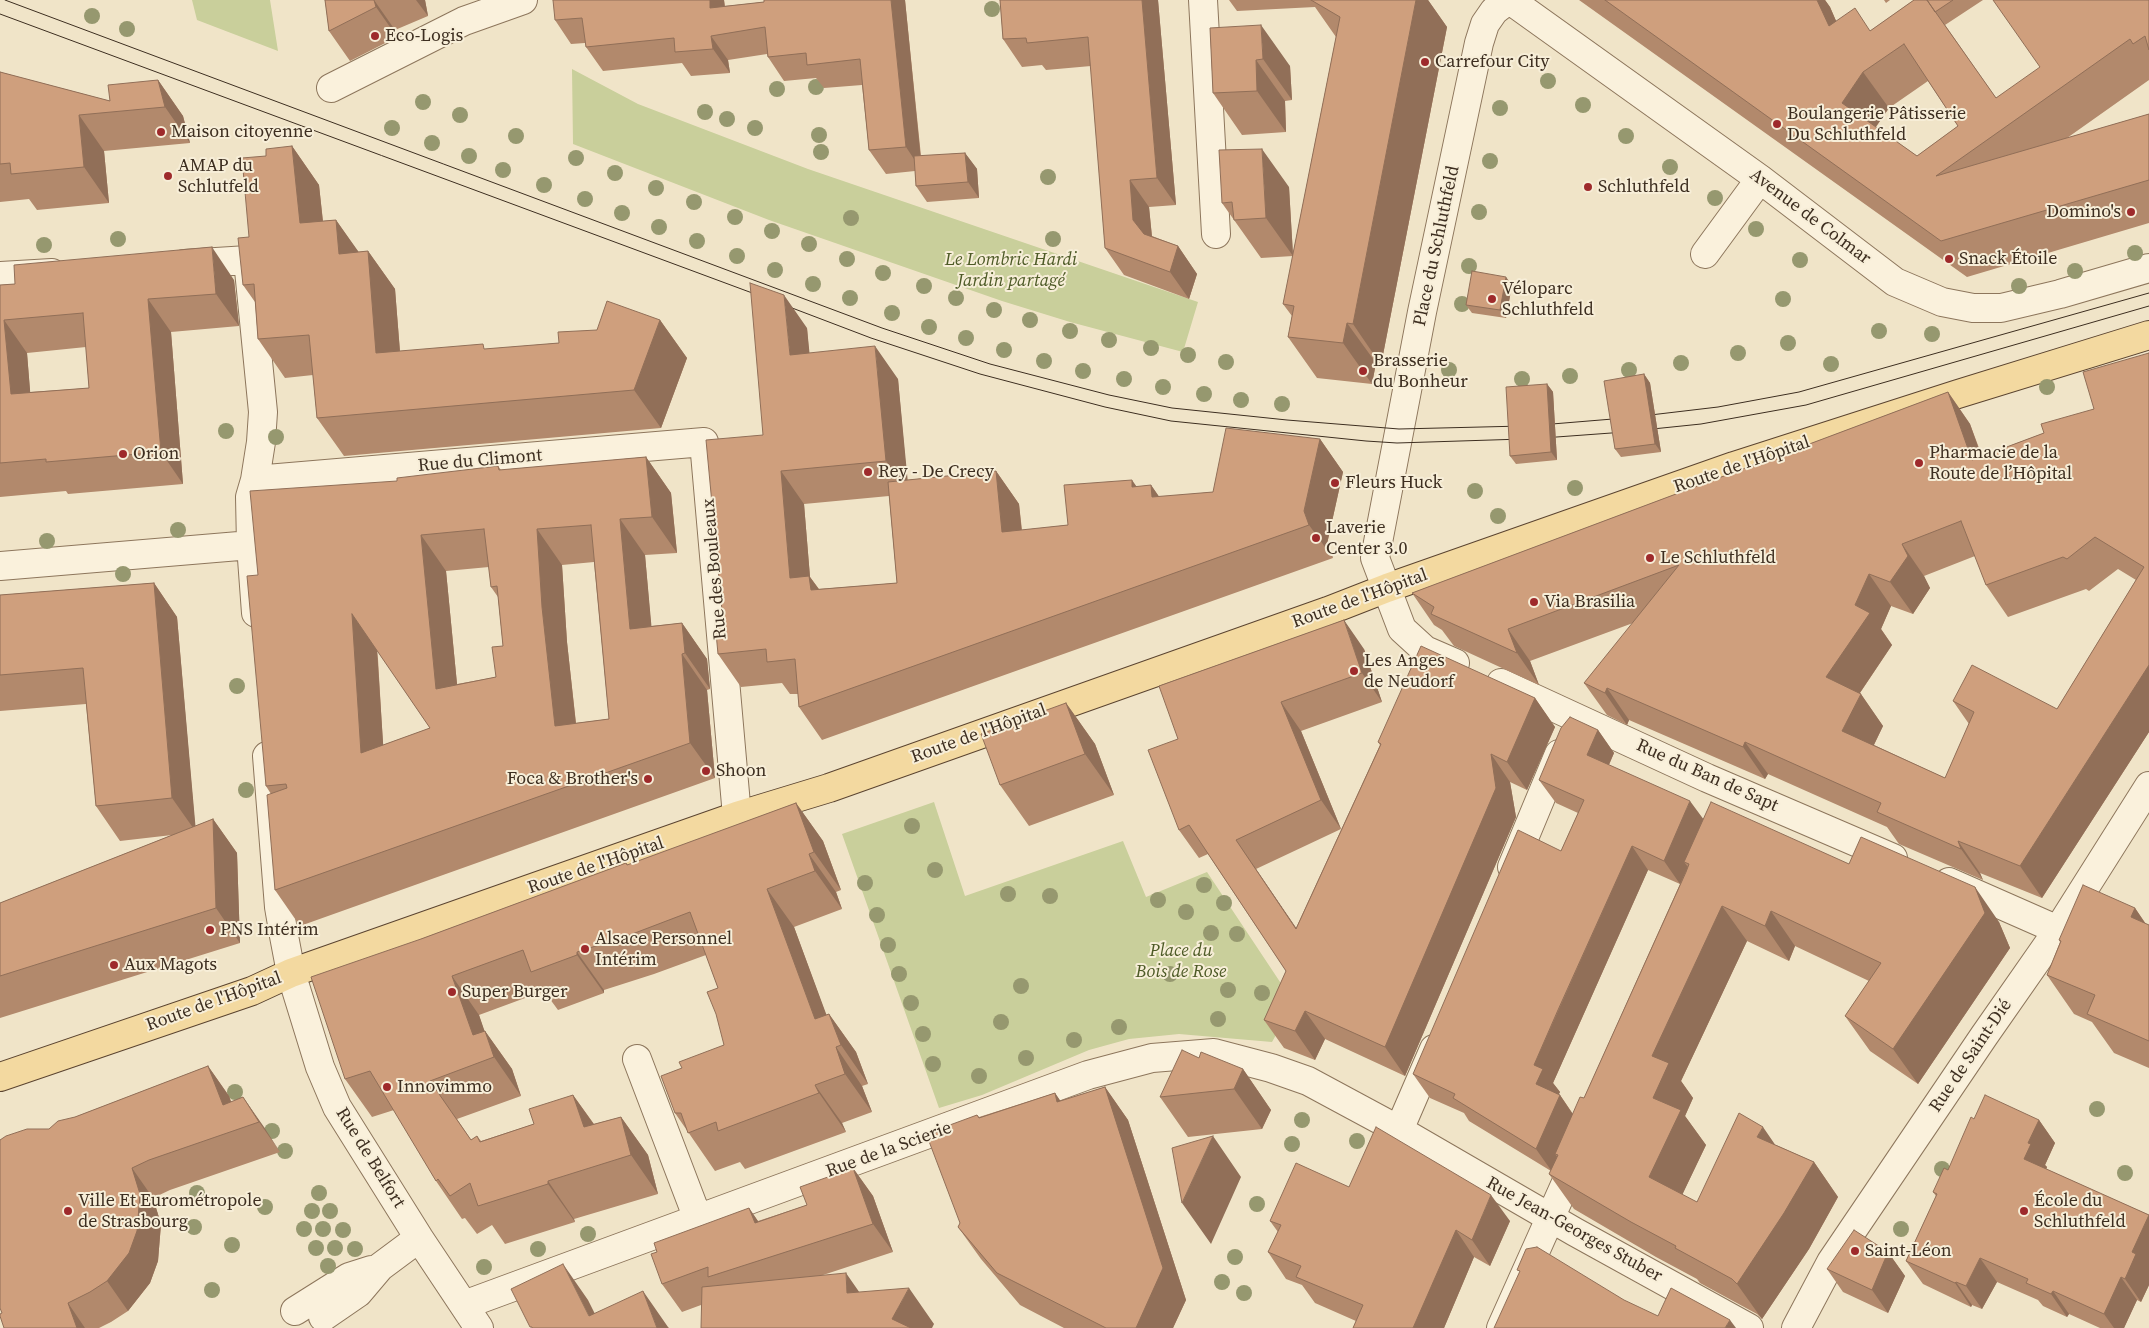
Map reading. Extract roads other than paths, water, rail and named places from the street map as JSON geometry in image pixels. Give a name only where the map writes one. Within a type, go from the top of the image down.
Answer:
[{"type":"main road","name":"Route de l'Hôpital","points":[[0,1077],[252,990],[291,973],[737,816],[829,788],[1734,466],[2149,335]]},
{"type":"street","points":[[331,88],[464,21],[491,5],[523,0]]},
{"type":"street","points":[[1203,0],[1216,234]]},
{"type":"street","name":"Avenue de Colmar","points":[[1509,0],[1760,178],[1895,282],[1942,302],[1973,308],[2001,308],[2060,294],[2149,268]]},
{"type":"street","name":"Place du Schluthfeld","points":[[1387,588],[1375,558],[1422,312],[1479,43],[1485,24],[1494,11],[1509,0]]},
{"type":"street","points":[[1705,254],[1760,178]]},
{"type":"street","points":[[158,266],[248,260],[263,412],[261,442],[255,480],[250,497],[251,545],[258,642]]},
{"type":"street","points":[[0,276],[79,271]]},
{"type":"street","name":"Rue du Climont","points":[[255,480],[704,442]]},
{"type":"street","name":"Rue des Bouleaux","points":[[704,442],[737,816]]},
{"type":"street","points":[[0,566],[251,545]]},
{"type":"street","name":"Rue du Ban de Sapt","points":[[1387,588],[1402,629],[1425,650],[1576,716],[1707,778],[1739,790],[2058,930]]},
{"type":"street","points":[[1501,891],[1576,716]]},
{"type":"street","name":"Rue de Belfort","points":[[265,730],[279,907],[291,973],[320,1068],[337,1107],[419,1238],[479,1328]]},
{"type":"street","name":"Rue de Saint-Dié","points":[[1796,1328],[1832,1262],[1984,1036],[2058,930],[2149,786]]},
{"type":"street","points":[[1727,816],[1739,790]]},
{"type":"street","points":[[1399,1130],[1442,1029]]},
{"type":"street","name":"Rue de la Scierie","points":[[464,1305],[1088,1075],[1152,1058],[1214,1054],[1271,1068],[1308,1081],[1399,1130]]},
{"type":"street","points":[[637,1059],[698,1219]]},
{"type":"street","name":"Rue Jean-Georges Stuber","points":[[1399,1130],[1551,1218],[1749,1328]]},
{"type":"street","points":[[1501,1328],[1585,1140]]},
{"type":"street","points":[[323,1317],[358,1293],[380,1267],[419,1238]]},
{"type":"street","points":[[295,1312],[348,1277],[380,1267]]},
{"type":"tram line","points":[[5,0],[882,328],[990,364],[1109,395],[1172,408],[1399,429],[1523,426]]},
{"type":"tram line","points":[[0,14],[763,297]]},
{"type":"tram line","points":[[1642,416],[1718,407],[1799,392],[2149,293]]},
{"type":"tram line","points":[[779,303],[871,338],[980,374],[1105,407],[1171,421],[1397,443],[1523,439]]},
{"type":"tram line","points":[[1643,430],[1701,424],[1806,405],[2149,306]]},
{"type":"tram line","points":[[1540,425],[1625,418]]},
{"type":"tram line","points":[[1543,438],[1625,432]]},
{"type":"place","name":"Eco-Logis","points":[[375,36]]},
{"type":"place","name":"Carrefour City","points":[[1425,62]]},
{"type":"place","name":"Boulangerie Pâtisserie Du Schluthfeld","points":[[1777,124]]},
{"type":"place","name":"Maison citoyenne","points":[[161,132]]},
{"type":"place","name":"AMAP du Schlutfeld","points":[[168,176]]},
{"type":"place","name":"Schluthfeld","points":[[1588,187]]},
{"type":"place","name":"Domino's","points":[[2131,212]]},
{"type":"place","name":"Snack Étoile","points":[[1949,259]]},
{"type":"place","name":"Véloparc Schluthfeld","points":[[1492,299]]},
{"type":"place","name":"Brasserie du Bonheur","points":[[1363,371]]},
{"type":"place","name":"Orion","points":[[123,454]]},
{"type":"place","name":"Pharmacie de la Route de l’Hôpital","points":[[1919,463]]},
{"type":"place","name":"Rey - De Crecy","points":[[868,472]]},
{"type":"place","name":"Fleurs Huck","points":[[1335,483]]},
{"type":"place","name":"Laverie Center 3.0","points":[[1316,538]]},
{"type":"place","name":"Le Schluthfeld","points":[[1650,558]]},
{"type":"place","name":"Via Brasilia","points":[[1534,602]]},
{"type":"place","name":"Les Anges de Neudorf","points":[[1354,671]]},
{"type":"place","name":"Shoon","points":[[706,771]]},
{"type":"place","name":"Foca & Brother's","points":[[648,779]]},
{"type":"place","name":"PNS Intérim","points":[[210,930]]},
{"type":"place","name":"Alsace Personnel Intérim","points":[[585,949]]},
{"type":"place","name":"Aux Magots","points":[[114,965]]},
{"type":"place","name":"Super Burger","points":[[452,992]]},
{"type":"place","name":"Innovimmo","points":[[387,1087]]},
{"type":"place","name":"Ville Et Eurométropole de Strasbourg","points":[[68,1211]]},
{"type":"place","name":"École du Schluthfeld","points":[[2024,1211]]},
{"type":"place","name":"Saint-Léon","points":[[1855,1251]]},
{"type":"park label","name":"Le Lombric Hardi Jardin partagé","points":[[1011,270]]},
{"type":"park label","name":"Place du Bois de Rose","points":[[1181,961]]}]
